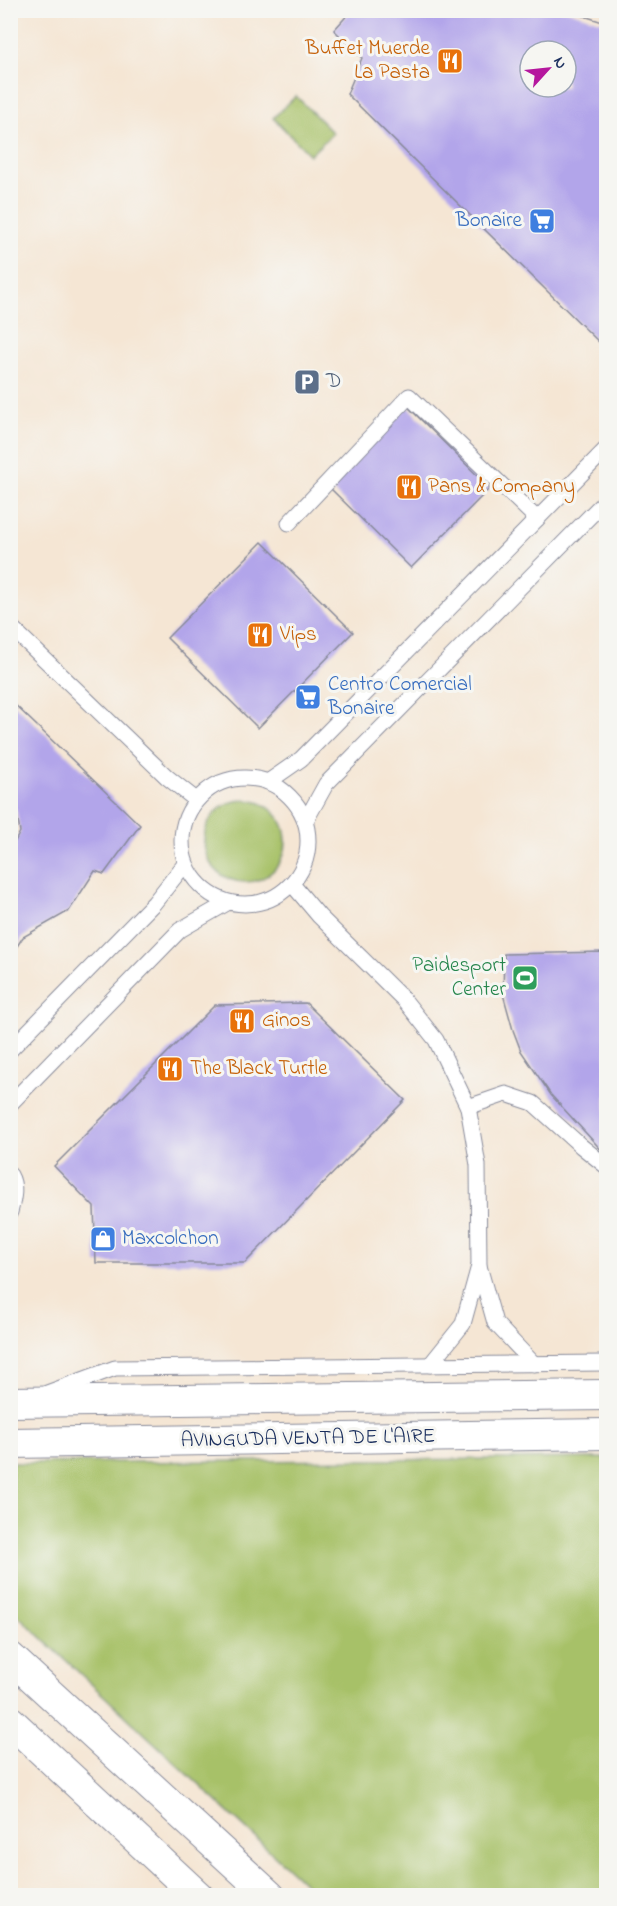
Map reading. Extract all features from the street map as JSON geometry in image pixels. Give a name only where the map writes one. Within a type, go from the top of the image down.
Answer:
[{"type":"street","name":"AVINGUDA VENTA DE L'AIRE","points":[[17,1402],[606,1395]]},
{"type":"street","name":"AVINGUDA VENTA DE L'AIRE","points":[[10,1443],[606,1434]]},
{"type":"street","points":[[10,1656],[270,1896]]},
{"type":"street","points":[[10,1721],[198,1896]]},
{"type":"lane","points":[[289,523],[409,396],[537,519]]},
{"type":"lane","points":[[268,782],[301,759],[606,449]]},
{"type":"lane","points":[[305,822],[326,784],[606,500]]},
{"type":"lane","points":[[10,626],[167,777],[196,800]]},
{"type":"lane","points":[[249,778],[268,782],[284,791],[297,805],[305,822],[308,844],[304,865],[292,884],[273,898],[251,905],[227,903],[209,894],[195,881],[185,864],[181,841],[185,819],[196,800],[211,787],[229,779],[249,778]]},
{"type":"lane","points":[[10,1050],[154,903],[185,864]]},
{"type":"lane","points":[[292,884],[319,916],[405,1001],[436,1040],[468,1107],[478,1165],[479,1266],[464,1324],[430,1365]]},
{"type":"lane","points":[[10,1104],[180,930],[227,903]]},
{"type":"lane","points":[[468,1107],[506,1094],[533,1103],[606,1166]]},
{"type":"lane","points":[[10,1175],[13,1178],[14,1196],[10,1212]]},
{"type":"lane","points":[[479,1266],[495,1323],[534,1364]]},
{"type":"lane","points":[[17,1402],[115,1368],[606,1363]]},
{"type":"green space","points":[[296,96],[333,133],[310,155],[273,118]]},
{"type":"green space","points":[[245,800],[261,803],[274,812],[283,825],[286,841],[283,857],[274,870],[261,879],[245,882],[229,879],[216,870],[207,857],[204,841],[207,825],[216,812],[229,803]]},
{"type":"green space","points":[[606,1458],[606,1895],[317,1895],[11,1609],[11,1463]]},
{"type":"building","name":"Bonaire","points":[[352,10],[565,10],[606,23],[606,349],[347,94],[362,58],[334,30]]},
{"type":"building","name":"Pans & Company","points":[[407,406],[490,488],[411,568],[328,486]]},
{"type":"building","name":"Vips","points":[[262,542],[353,632],[258,728],[167,638]]},
{"type":"building","points":[[10,700],[140,825],[104,874],[95,871],[69,911],[23,937],[10,957],[10,851],[20,832],[16,809],[10,803]]},
{"type":"building","points":[[606,952],[606,1155],[551,1095],[521,1051],[503,994],[504,954]]},
{"type":"building","points":[[306,1003],[405,1100],[245,1263],[96,1263],[94,1207],[54,1166],[215,1005]]},
{"type":"place","name":"Buffet Muerde La Pasta","points":[[450,61]]},
{"type":"place","name":"Bonaire","points":[[542,221]]},
{"type":"place","name":"D","points":[[307,382]]},
{"type":"place","name":"Pans & Company","points":[[409,487]]},
{"type":"place","name":"Vips","points":[[260,635]]},
{"type":"place","name":"Centro Comercial Bonaire","points":[[308,697]]},
{"type":"place","name":"Paidesport Center","points":[[525,978]]},
{"type":"place","name":"Ginos","points":[[242,1021]]},
{"type":"place","name":"The Black Turtle","points":[[170,1069]]},
{"type":"place","name":"Maxcolchon","points":[[103,1239]]}]
